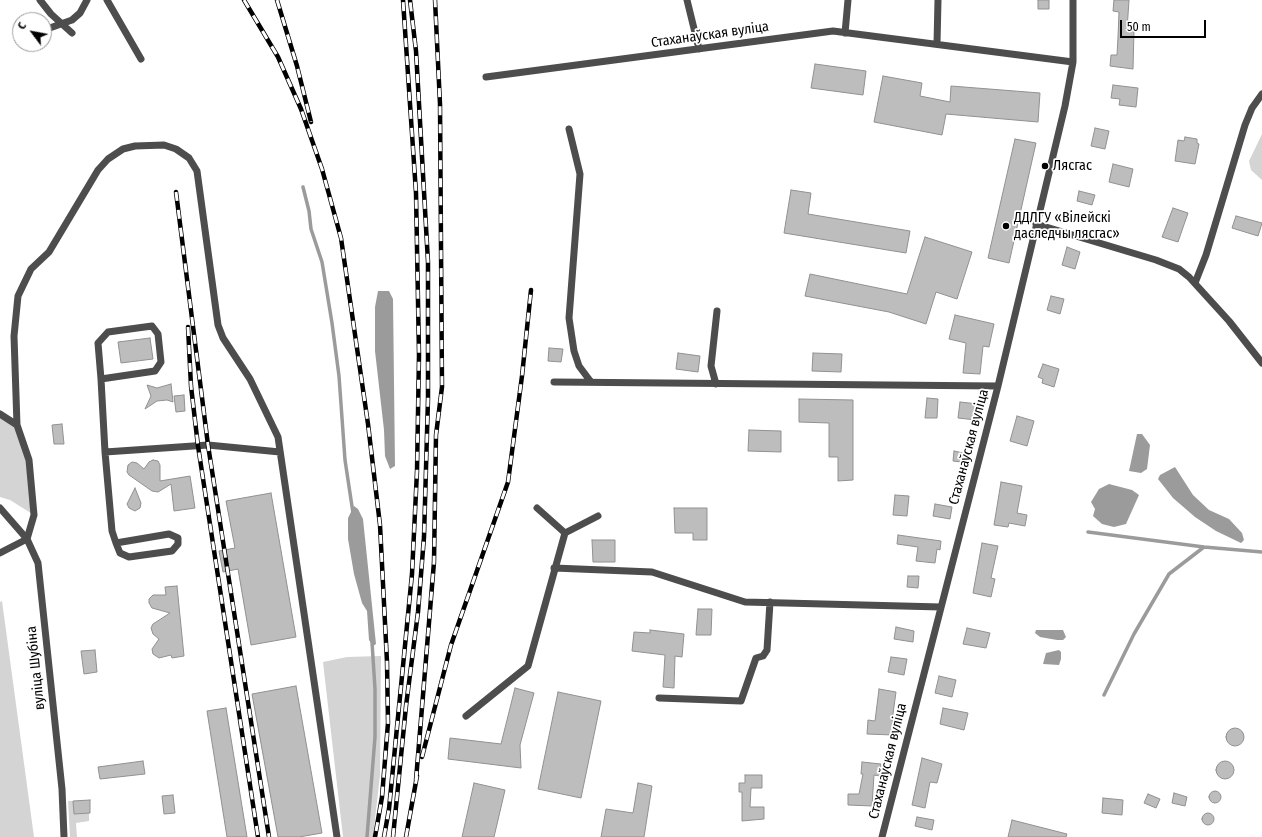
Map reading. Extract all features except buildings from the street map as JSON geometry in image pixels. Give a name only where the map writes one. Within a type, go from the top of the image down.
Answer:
[{"type":"street","points":[[40,0],[51,14],[72,33]]},
{"type":"street","points":[[52,28],[63,25],[80,12],[87,0]]},
{"type":"street","points":[[108,0],[141,59]]},
{"type":"street","points":[[687,0],[699,49]]},
{"type":"street","points":[[845,33],[848,0]]},
{"type":"street","points":[[937,44],[938,0]]},
{"type":"street","name":"Стаханаўская вуліца","points":[[882,837],[998,386],[1065,106],[1074,62],[1073,0]]},
{"type":"street","name":"Стаханаўская вуліца","points":[[486,77],[833,31],[1074,62]]},
{"type":"street","points":[[1195,283],[1206,255],[1245,125],[1252,108],[1262,94]]},
{"type":"street","points":[[569,129],[580,174],[569,318],[574,351],[579,366],[591,382]]},
{"type":"street","points":[[0,552],[27,539],[34,515],[29,460],[17,425],[14,336],[18,296],[31,269],[49,252],[98,170],[108,159],[123,149],[135,146],[164,145],[176,149],[188,158],[197,171],[218,325],[223,338],[253,385],[278,437],[337,837]]},
{"type":"street","points":[[1036,224],[1166,264],[1184,273],[1229,321],[1262,363]]},
{"type":"street","points":[[716,384],[711,366],[717,311]]},
{"type":"street","points":[[100,379],[155,371],[161,362],[158,334],[152,326],[108,332],[98,343],[100,379],[105,452],[112,531],[116,543],[120,553],[129,558],[172,551],[178,544],[178,538],[169,534],[116,543]]},
{"type":"street","points":[[554,382],[998,386]]},
{"type":"street","points":[[0,414],[17,425]]},
{"type":"street","points":[[105,452],[208,445],[280,452]]},
{"type":"street","name":"вуліца Шубіна","points":[[0,508],[27,539],[38,563],[62,790],[64,837]]},
{"type":"street","points":[[537,508],[565,533]]},
{"type":"street","points":[[466,716],[528,666],[554,568],[565,533],[598,516]]},
{"type":"street","points":[[554,568],[652,572],[745,602],[941,607]]},
{"type":"street","points":[[659,698],[741,701],[756,658],[763,656],[767,650],[770,602]]},
{"type":"shaded area","points":[[1262,134],[1262,180],[1251,170],[1249,161]]},
{"type":"shaded area","points":[[378,291],[389,291],[393,299],[395,466],[390,469],[385,456],[384,430],[375,351],[375,307]]},
{"type":"shaded area","points":[[0,414],[17,425],[29,460],[34,515],[10,500],[0,497]]},
{"type":"shaded area","points":[[1137,434],[1142,434],[1150,445],[1147,469],[1141,473],[1129,471]]},
{"type":"shaded area","points":[[1175,467],[1193,495],[1209,510],[1229,519],[1242,533],[1244,540],[1241,543],[1216,531],[1195,517],[1173,498],[1158,479],[1160,475]]},
{"type":"shaded area","points":[[1109,484],[1132,490],[1139,495],[1126,524],[1114,527],[1102,524],[1093,516],[1095,509],[1091,502],[1099,489]]},
{"type":"shaded area","points":[[354,506],[358,509],[363,519],[376,644],[373,646],[369,640],[367,611],[362,603],[354,574],[348,539],[348,518]]},
{"type":"shaded area","points":[[2,601],[34,837],[0,837],[0,602]]},
{"type":"shaded area","points":[[1036,630],[1063,630],[1066,637],[1063,640],[1057,640],[1040,637],[1035,633]]},
{"type":"shaded area","points":[[1059,650],[1061,652],[1061,659],[1059,665],[1043,664],[1046,653]]},
{"type":"shaded area","points":[[381,656],[380,775],[373,837],[343,837],[323,662],[347,657]]},
{"type":"shaded area","points":[[68,801],[73,801],[74,814],[89,813],[89,821],[76,823],[77,837],[70,837]]},
{"type":"waterway","points":[[303,187],[309,211],[311,229],[322,262],[332,323],[339,376],[345,460],[353,513]]},
{"type":"waterway","points":[[1088,532],[1204,547],[1262,552]]},
{"type":"waterway","points":[[1104,695],[1134,634],[1169,574],[1204,547]]},
{"type":"waterway","points":[[367,837],[375,737],[375,689],[372,642]]},
{"type":"railway","points":[[244,0],[278,57],[301,109],[322,169],[341,238],[368,424],[380,525],[387,662],[388,723],[382,797],[375,837]]},
{"type":"railway","points":[[277,0],[297,66],[311,122]]},
{"type":"railway","points":[[384,837],[389,809],[412,574],[417,471],[419,355],[416,193],[403,0]]},
{"type":"railway","points":[[393,837],[406,706],[418,612],[424,537],[428,399],[428,262],[416,51],[410,0]]},
{"type":"railway","points":[[416,780],[434,562],[436,435],[442,387],[440,104],[435,0]]},
{"type":"railway","points":[[176,192],[208,445],[269,837]]},
{"type":"railway","points":[[422,757],[451,645],[508,482],[522,376],[531,290]]},
{"type":"railway","points":[[188,327],[191,386],[198,446],[258,837]]},
{"type":"railway","points":[[406,837],[417,776]]},
{"type":"place","name":"Лясгас","points":[[1045,166]]},
{"type":"place","name":"ДДЛГУ «Вілейскі даследчы лясгас»","points":[[1006,226]]}]
